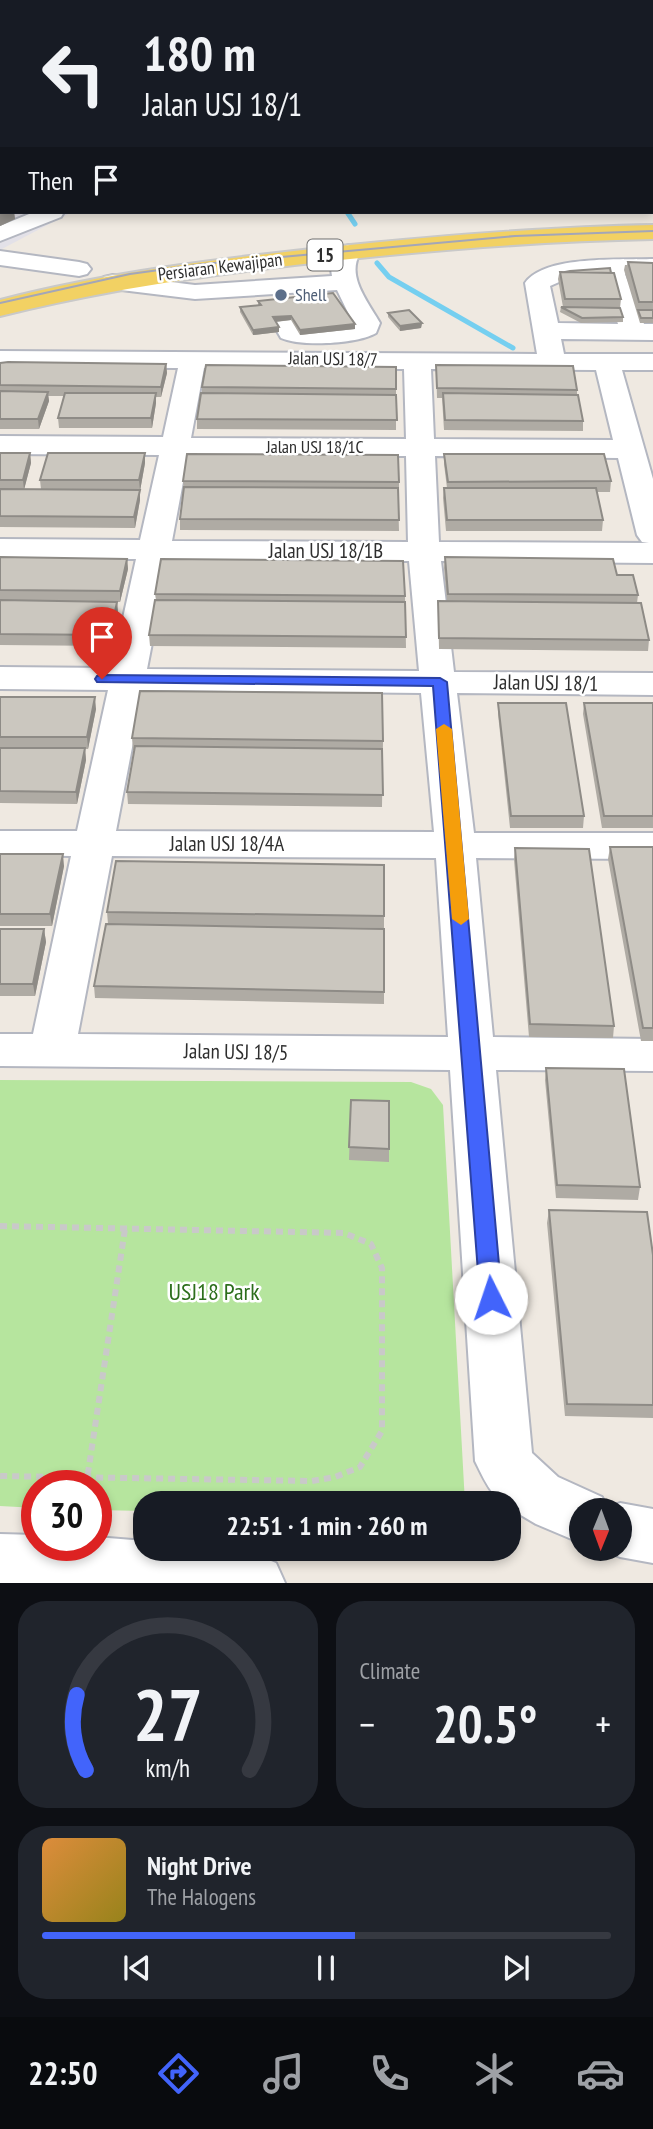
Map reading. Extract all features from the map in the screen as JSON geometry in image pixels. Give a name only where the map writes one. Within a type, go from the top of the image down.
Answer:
[{"type":"main road","name":"Persiaran Kewajipan","points":[[1,285],[166,255],[491,222],[653,217]]},
{"type":"main road","name":"Persiaran Kewajipan","points":[[0,308],[113,282],[194,269],[553,234],[653,232]]},
{"type":"street","points":[[0,234],[46,215]]},
{"type":"street","points":[[275,305],[290,333],[297,336],[360,332],[367,328],[367,323],[345,282],[341,264],[349,252]]},
{"type":"street","points":[[1,285],[14,275],[9,260],[79,269]]},
{"type":"street","points":[[552,361],[537,283],[554,274],[653,266]]},
{"type":"street","points":[[546,331],[643,332],[611,268]]},
{"type":"street","points":[[113,282],[275,305],[345,282]]},
{"type":"street","name":"Jalan USJ 18/7","points":[[6,358],[653,362]]},
{"type":"street","points":[[52,1050],[193,358]]},
{"type":"street","points":[[416,360],[425,552],[455,845],[503,1461],[522,1486],[544,1501],[569,1511]]},
{"type":"street","points":[[607,362],[653,535]]},
{"type":"street","name":"Jalan USJ 18/1C","points":[[0,445],[630,449]]},
{"type":"street","name":"Jalan USJ 18/1B","points":[[0,549],[653,553]]},
{"type":"street","name":"Jalan USJ 18/1","points":[[0,678],[653,684]]},
{"type":"street","name":"Jalan USJ 18/4A","points":[[0,842],[653,846]]},
{"type":"street","name":"Jalan USJ 18/5","points":[[0,1050],[653,1055]]},
{"type":"street","points":[[632,1532],[653,1535]]},
{"type":"street","points":[[36,1570],[193,1573],[255,1583]]},
{"type":"path","points":[[0,1226],[344,1233],[371,1244],[382,1268],[382,1431],[360,1467],[335,1477],[312,1481],[112,1482]]},
{"type":"path","points":[[89,1470],[125,1228]]},
{"type":"path","points":[[0,1476],[21,1477]]},
{"type":"shaded area","points":[[0,214],[68,214],[0,250]]},
{"type":"green space","name":"USJ18 Park","points":[[0,1080],[411,1082],[431,1089],[443,1105],[464,1491],[133,1491],[133,1511],[112,1510],[112,1470],[21,1470],[21,1507],[0,1506]]},
{"type":"building","points":[[628,262],[653,263],[653,302],[639,302]]},
{"type":"building","points":[[610,268],[611,273],[565,272],[570,271]]},
{"type":"building","points":[[560,272],[614,273],[621,299],[565,299]]},
{"type":"building","points":[[333,293],[355,324],[300,330],[291,316],[273,317],[279,327],[253,330],[240,307],[261,305],[258,301]]},
{"type":"building","points":[[561,307],[620,308],[623,317],[582,318]]},
{"type":"building","points":[[409,310],[422,323],[400,326],[388,313]]},
{"type":"building","points":[[638,310],[653,310],[653,318],[641,318]]},
{"type":"building","points":[[0,363],[166,364],[161,387],[0,385]]},
{"type":"building","points":[[206,365],[396,367],[396,389],[202,387]]},
{"type":"building","points":[[436,365],[573,366],[577,390],[437,388]]},
{"type":"building","points":[[0,391],[48,392],[38,419],[0,419]]},
{"type":"building","points":[[65,393],[156,393],[151,418],[58,418]]},
{"type":"building","points":[[201,393],[396,395],[397,420],[197,419]]},
{"type":"building","points":[[443,393],[578,395],[583,421],[445,420]]},
{"type":"building","points":[[0,453],[30,453],[23,480],[0,480]]},
{"type":"building","points":[[48,453],[145,453],[139,480],[40,480]]},
{"type":"building","points":[[187,454],[398,455],[399,482],[183,481]]},
{"type":"building","points":[[444,454],[604,454],[611,481],[448,482]]},
{"type":"building","points":[[184,487],[398,488],[399,520],[180,519]]},
{"type":"building","points":[[444,488],[596,488],[603,520],[447,520]]},
{"type":"building","points":[[0,489],[140,490],[134,517],[0,516]]},
{"type":"building","points":[[0,557],[127,559],[120,591],[0,590]]},
{"type":"building","points":[[445,557],[613,559],[617,575],[633,575],[638,595],[448,594]]},
{"type":"building","points":[[161,559],[403,561],[405,596],[155,594]]},
{"type":"building","points":[[0,600],[117,602],[110,635],[0,634]]},
{"type":"building","points":[[155,600],[405,602],[406,637],[149,635]]},
{"type":"building","points":[[438,601],[641,603],[649,640],[439,638]]},
{"type":"building","points":[[140,691],[382,693],[383,741],[132,738]]},
{"type":"building","points":[[0,697],[95,697],[87,737],[0,737]]},
{"type":"building","points":[[498,703],[566,703],[584,816],[511,816]]},
{"type":"building","points":[[584,703],[653,703],[653,816],[604,816]]},
{"type":"building","points":[[135,746],[382,749],[383,795],[127,792]]},
{"type":"building","points":[[0,748],[85,748],[76,792],[0,791]]},
{"type":"building","points":[[610,847],[653,847],[653,1028],[643,1028]]},
{"type":"building","points":[[515,848],[589,849],[614,1026],[530,1024]]},
{"type":"building","points":[[0,854],[63,854],[50,914],[0,914]]},
{"type":"building","points":[[116,861],[384,865],[384,916],[107,912]]},
{"type":"building","points":[[106,924],[384,929],[384,992],[94,986]]},
{"type":"building","points":[[0,929],[44,929],[33,984],[0,984]]},
{"type":"building","points":[[546,1068],[624,1069],[640,1187],[557,1185]]},
{"type":"building","points":[[351,1100],[389,1101],[389,1149],[349,1147]]},
{"type":"building","points":[[549,1210],[647,1212],[653,1255],[653,1405],[567,1404]]},
{"type":"waterway","points":[[348,214],[355,224]]},
{"type":"waterway","points":[[377,263],[389,277],[513,348]]},
{"type":"tram line","points":[[0,303],[130,274],[203,264],[515,236],[653,231]]},
{"type":"slow traffic","points":[[444,729],[461,919]]},
{"type":"place","name":"Shell","points":[[281,295]]},
{"type":"route","points":[[102,679],[440,682],[491,1298]]}]
